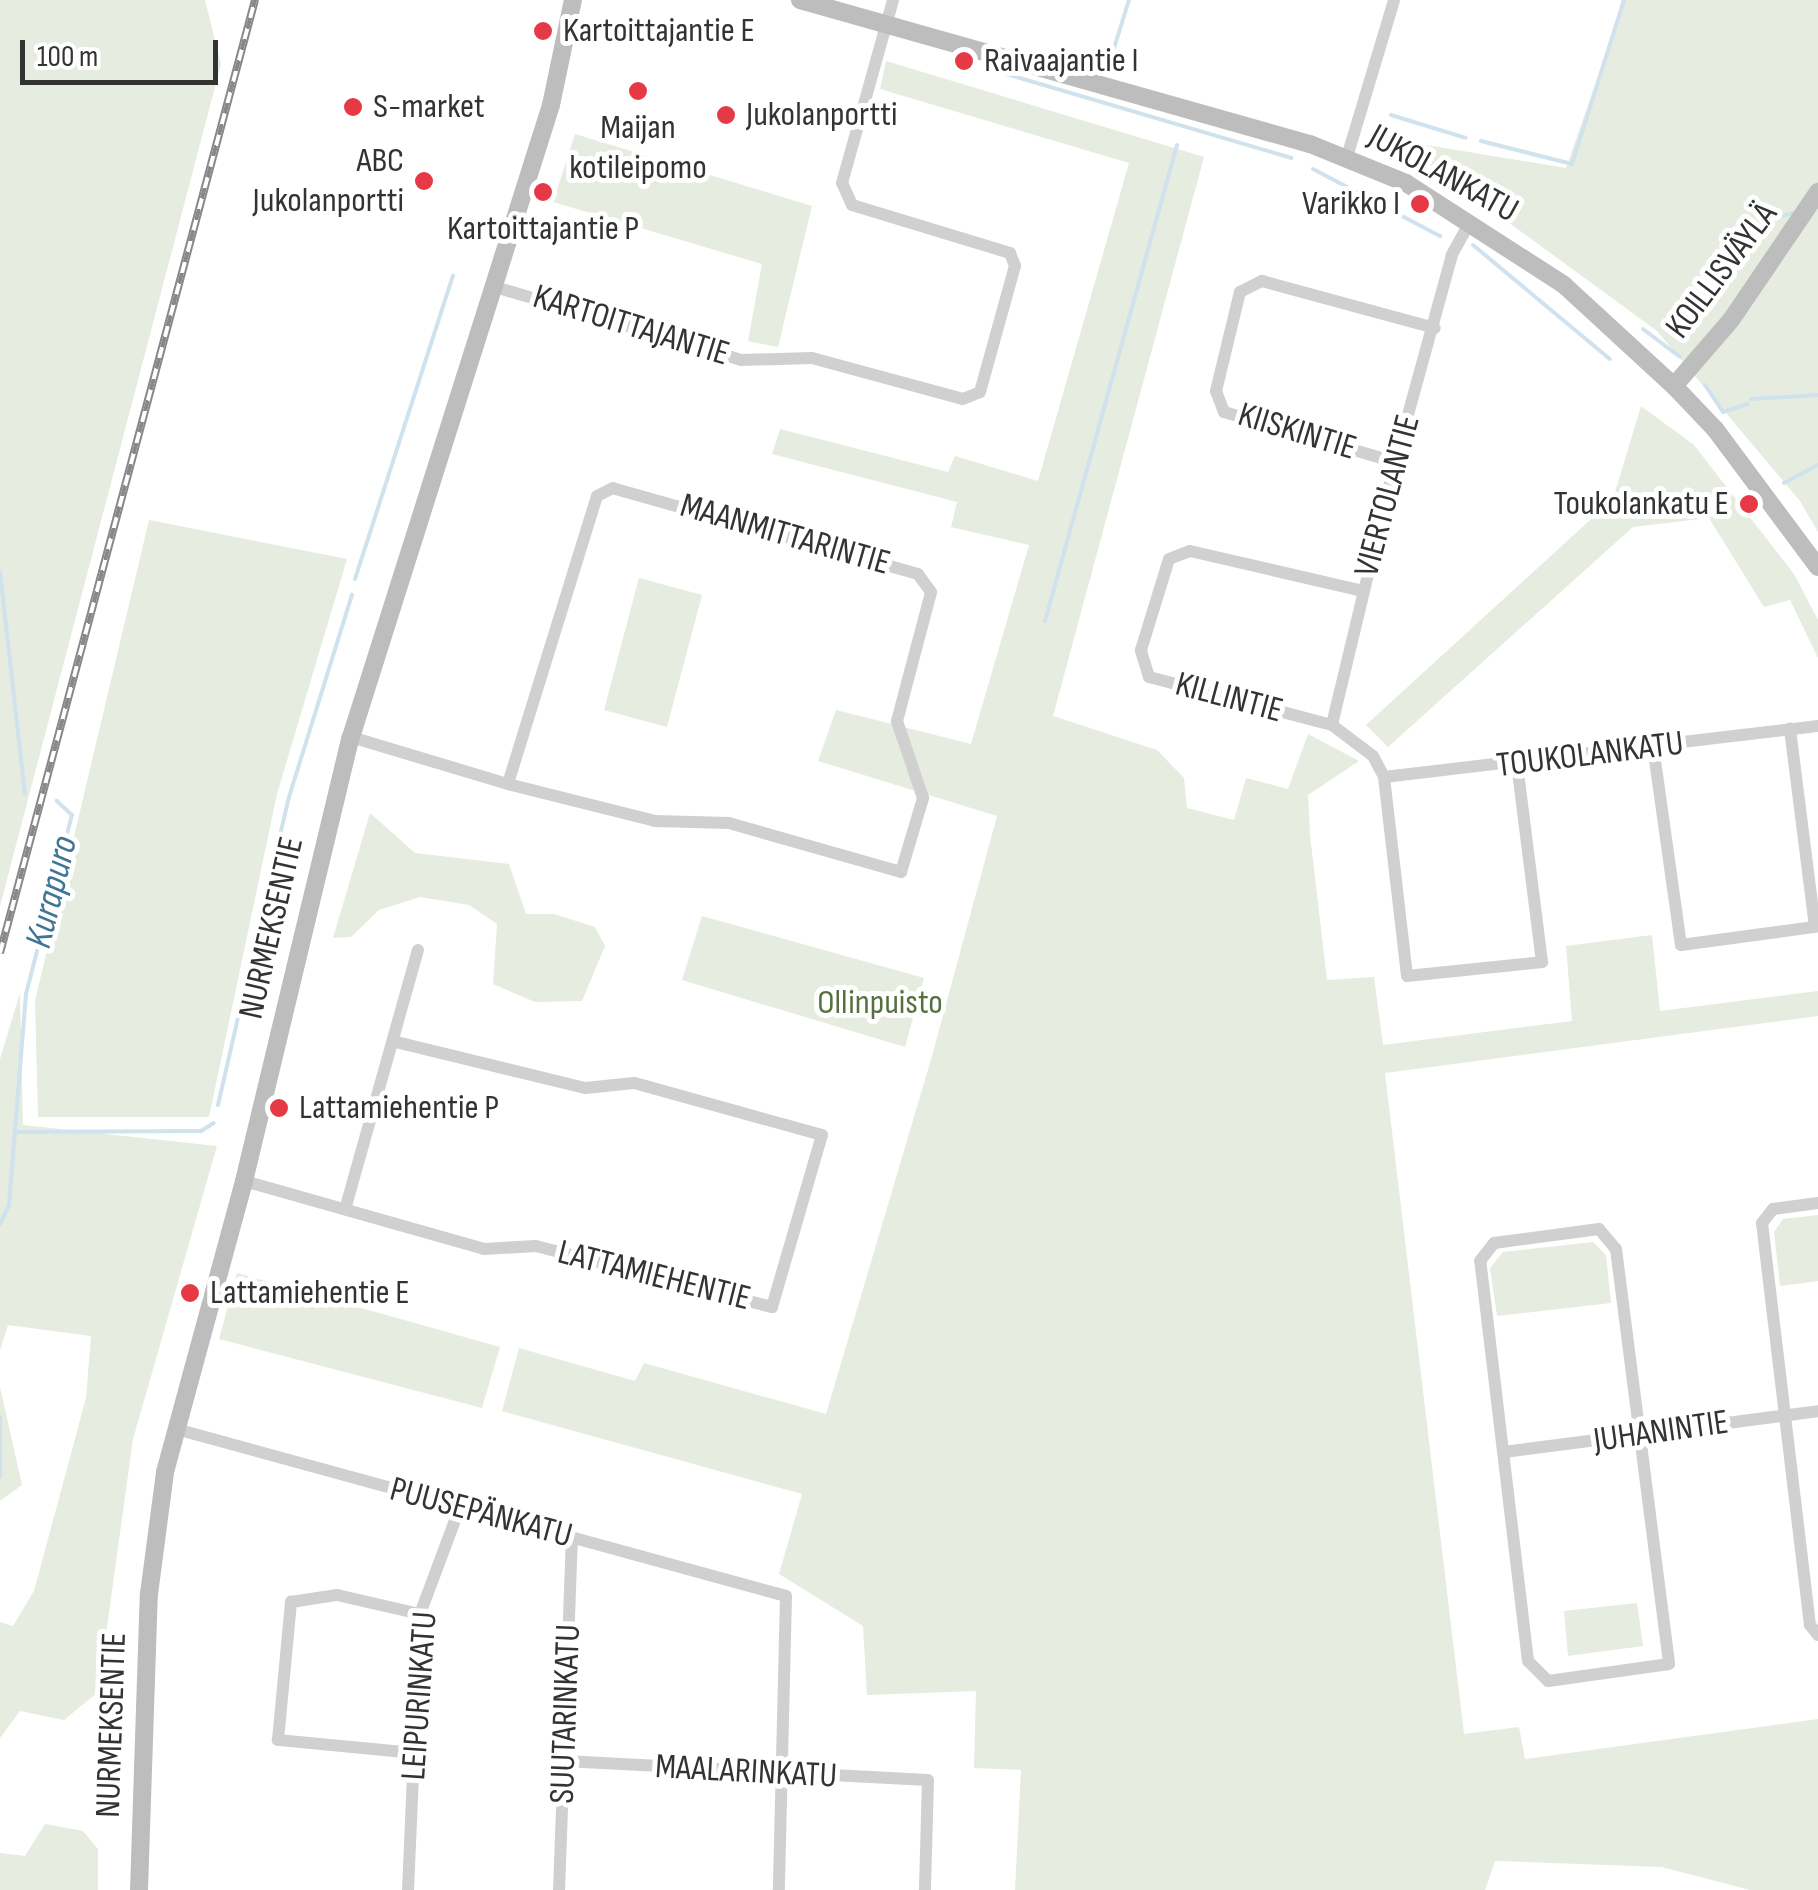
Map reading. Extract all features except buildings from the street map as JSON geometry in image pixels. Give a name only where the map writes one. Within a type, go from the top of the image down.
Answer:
[{"type":"street","name":"NURMEKSENTIE","points":[[140,1890],[148,1594],[176,1429],[244,1181],[350,738],[551,105],[572,0]]},
{"type":"street","name":"JUKOLANKATU","points":[[800,0],[1347,156],[1470,222],[1564,285],[1674,386],[1714,428],[1818,567]]},
{"type":"street","points":[[887,24],[893,0]]},
{"type":"street","points":[[1347,156],[1394,0]]},
{"type":"street","name":"KARTOITTAJANTIE","points":[[495,287],[742,360],[812,358],[963,399],[980,392],[1015,266],[1010,254],[852,204],[842,183],[887,24]]},
{"type":"street","name":"KOILLISVÄYLÄ","points":[[1674,386],[1731,320],[1818,192]]},
{"type":"street","name":"VIERTOLANTIE","points":[[1332,725],[1396,462],[1452,255],[1470,222]]},
{"type":"street","name":"KIISKINTIE","points":[[1396,462],[1224,412],[1216,391],[1240,292],[1262,281],[1435,328]]},
{"type":"street","name":"MAANMITTARINTIE","points":[[350,738],[508,784],[655,821],[729,823],[901,872],[923,798],[897,721],[932,592],[918,574],[613,488],[596,496],[508,784]]},
{"type":"street","name":"KILLINTIE","points":[[1332,725],[1149,677],[1142,650],[1169,559],[1190,551],[1364,591]]},
{"type":"street","points":[[1332,725],[1373,756],[1384,776],[1408,976],[1542,962],[1518,766]]},
{"type":"street","name":"TOUKOLANKATU","points":[[1384,776],[1518,766],[1818,726]]},
{"type":"street","points":[[1653,746],[1681,945],[1816,928],[1790,730]]},
{"type":"street","points":[[346,1206],[396,1042],[418,950]]},
{"type":"street","name":"LATTAMIEHENTIE","points":[[244,1181],[346,1206],[484,1249],[536,1246],[772,1306],[822,1135],[634,1083],[585,1088],[396,1042]]},
{"type":"street","points":[[1818,1203],[1772,1209],[1762,1223],[1810,1625],[1818,1635]]},
{"type":"street","points":[[1599,1229],[1616,1248],[1670,1664],[1548,1680],[1528,1661],[1504,1452],[1480,1261],[1494,1242],[1599,1229]]},
{"type":"street","name":"JUHANINTIE","points":[[1504,1452],[1818,1411]]},
{"type":"street","name":"PUUSEPÄNKATU","points":[[176,1429],[786,1596],[783,1775]]},
{"type":"street","name":"LEIPURINKATU","points":[[408,1890],[420,1614],[460,1507]]},
{"type":"street","name":"SUUTARINKATU","points":[[558,1890],[572,1538]]},
{"type":"street","points":[[414,1753],[278,1740],[292,1602],[337,1595],[420,1614]]},
{"type":"street","name":"MAALARINKATU","points":[[564,1761],[928,1780],[925,1890]]},
{"type":"street","points":[[779,1890],[783,1775]]},
{"type":"green space","points":[[0,0],[205,0],[221,64],[0,906]]},
{"type":"green space","points":[[1625,0],[1818,0],[1818,532],[1800,501],[1657,331],[1396,140],[1566,168]]},
{"type":"green space","points":[[886,61],[1204,157],[1053,716],[1157,750],[1184,778],[1187,808],[1234,820],[1246,778],[1288,789],[1308,734],[1359,761],[1308,795],[1310,835],[1327,980],[1374,977],[1383,1045],[1572,1021],[1566,946],[1652,935],[1660,1011],[1818,991],[1818,1016],[1385,1073],[1464,1734],[1519,1727],[1525,1759],[1818,1719],[1818,1890],[1750,1890],[1662,1867],[1495,1861],[1485,1890],[1015,1890],[1021,1770],[974,1768],[976,1691],[867,1695],[863,1626],[779,1574],[802,1494],[502,1411],[519,1348],[635,1381],[644,1363],[826,1414],[932,1056],[997,816],[818,761],[836,710],[971,744],[1029,545],[951,527],[957,502],[772,454],[780,429],[948,472],[955,456],[1038,481],[1129,163],[880,89]]},
{"type":"green space","points":[[575,134],[812,206],[778,347],[748,341],[762,264],[553,202]]},
{"type":"green space","points":[[1641,406],[1694,445],[1794,574],[1818,620],[1818,658],[1790,600],[1764,607],[1709,518],[1633,527],[1388,747],[1366,725],[1613,499]]},
{"type":"green space","points":[[149,520],[347,559],[277,794],[209,1117],[38,1117],[35,1001]]},
{"type":"green space","points":[[639,578],[702,595],[667,727],[604,710]]},
{"type":"green space","points":[[370,813],[415,853],[509,864],[526,914],[554,914],[595,927],[605,946],[582,1001],[535,1002],[493,984],[497,924],[469,905],[420,897],[379,910],[351,937],[333,938]]},
{"type":"green space","name":"Ollinpuisto","points":[[702,916],[924,978],[905,1047],[682,980]]},
{"type":"green space","points":[[20,993],[23,1125],[217,1146],[133,1439],[98,1692],[64,1720],[20,1711],[0,1738],[0,1622],[13,1626],[34,1591],[86,1398],[91,1336],[8,1325],[0,1350],[0,1059]]},
{"type":"green space","points":[[1818,1215],[1818,1281],[1780,1286],[1774,1232],[1783,1219]]},
{"type":"green space","points":[[1593,1242],[1606,1255],[1611,1303],[1497,1316],[1490,1268],[1503,1252]]},
{"type":"green space","points":[[237,1273],[500,1347],[482,1408],[219,1339]]},
{"type":"green space","points":[[0,1387],[22,1485],[0,1501]]},
{"type":"green space","points":[[1637,1603],[1643,1646],[1568,1656],[1564,1611]]},
{"type":"green space","points":[[45,1824],[83,1831],[98,1849],[98,1890],[0,1890],[0,1853],[25,1856]]},
{"type":"waterway","points":[[1111,58],[1129,0]]},
{"type":"waterway","points":[[1481,141],[1572,164],[1624,0]]},
{"type":"waterway","points":[[996,71],[1291,158]]},
{"type":"waterway","points":[[1391,115],[1466,138]]},
{"type":"waterway","points":[[1045,621],[1177,145]]},
{"type":"waterway","points":[[1313,169],[1440,236]]},
{"type":"waterway","points":[[1728,232],[1796,212]]},
{"type":"waterway","points":[[1473,245],[1610,359]]},
{"type":"waterway","points":[[355,579],[453,275]]},
{"type":"waterway","points":[[1643,329],[1680,357]]},
{"type":"waterway","points":[[1705,385],[1723,412],[1748,404]]},
{"type":"waterway","points":[[1751,399],[1818,395]]},
{"type":"waterway","points":[[1784,483],[1818,465]]},
{"type":"waterway","points":[[0,572],[25,794]]},
{"type":"waterway","points":[[268,887],[289,797],[352,595]]},
{"type":"waterway","name":"Kurapuro","points":[[0,1224],[9,1205],[26,994],[72,815],[57,801]]},
{"type":"waterway","points":[[218,1105],[264,904]]},
{"type":"waterway","points":[[18,1132],[201,1131],[214,1123]]},
{"type":"waterway","name":"Kurapuro","points":[[0,1417],[0,1477]]},
{"type":"railway","points":[[0,953],[255,0]]},
{"type":"place","name":"Kartoittajantie E","points":[[543,31]]},
{"type":"place","name":"Raivaajantie I","points":[[964,61]]},
{"type":"place","name":"Maijan kotileipomo","points":[[638,91]]},
{"type":"place","name":"S-market","points":[[353,107]]},
{"type":"place","name":"Jukolanportti","points":[[726,115]]},
{"type":"place","name":"ABC Jukolanportti","points":[[424,181]]},
{"type":"place","name":"Kartoittajantie P","points":[[543,192]]},
{"type":"place","name":"Varikko I","points":[[1420,204]]},
{"type":"place","name":"Toukolankatu E","points":[[1749,504]]},
{"type":"place","name":"Lattamiehentie P","points":[[279,1108]]},
{"type":"place","name":"Lattamiehentie E","points":[[190,1293]]}]
